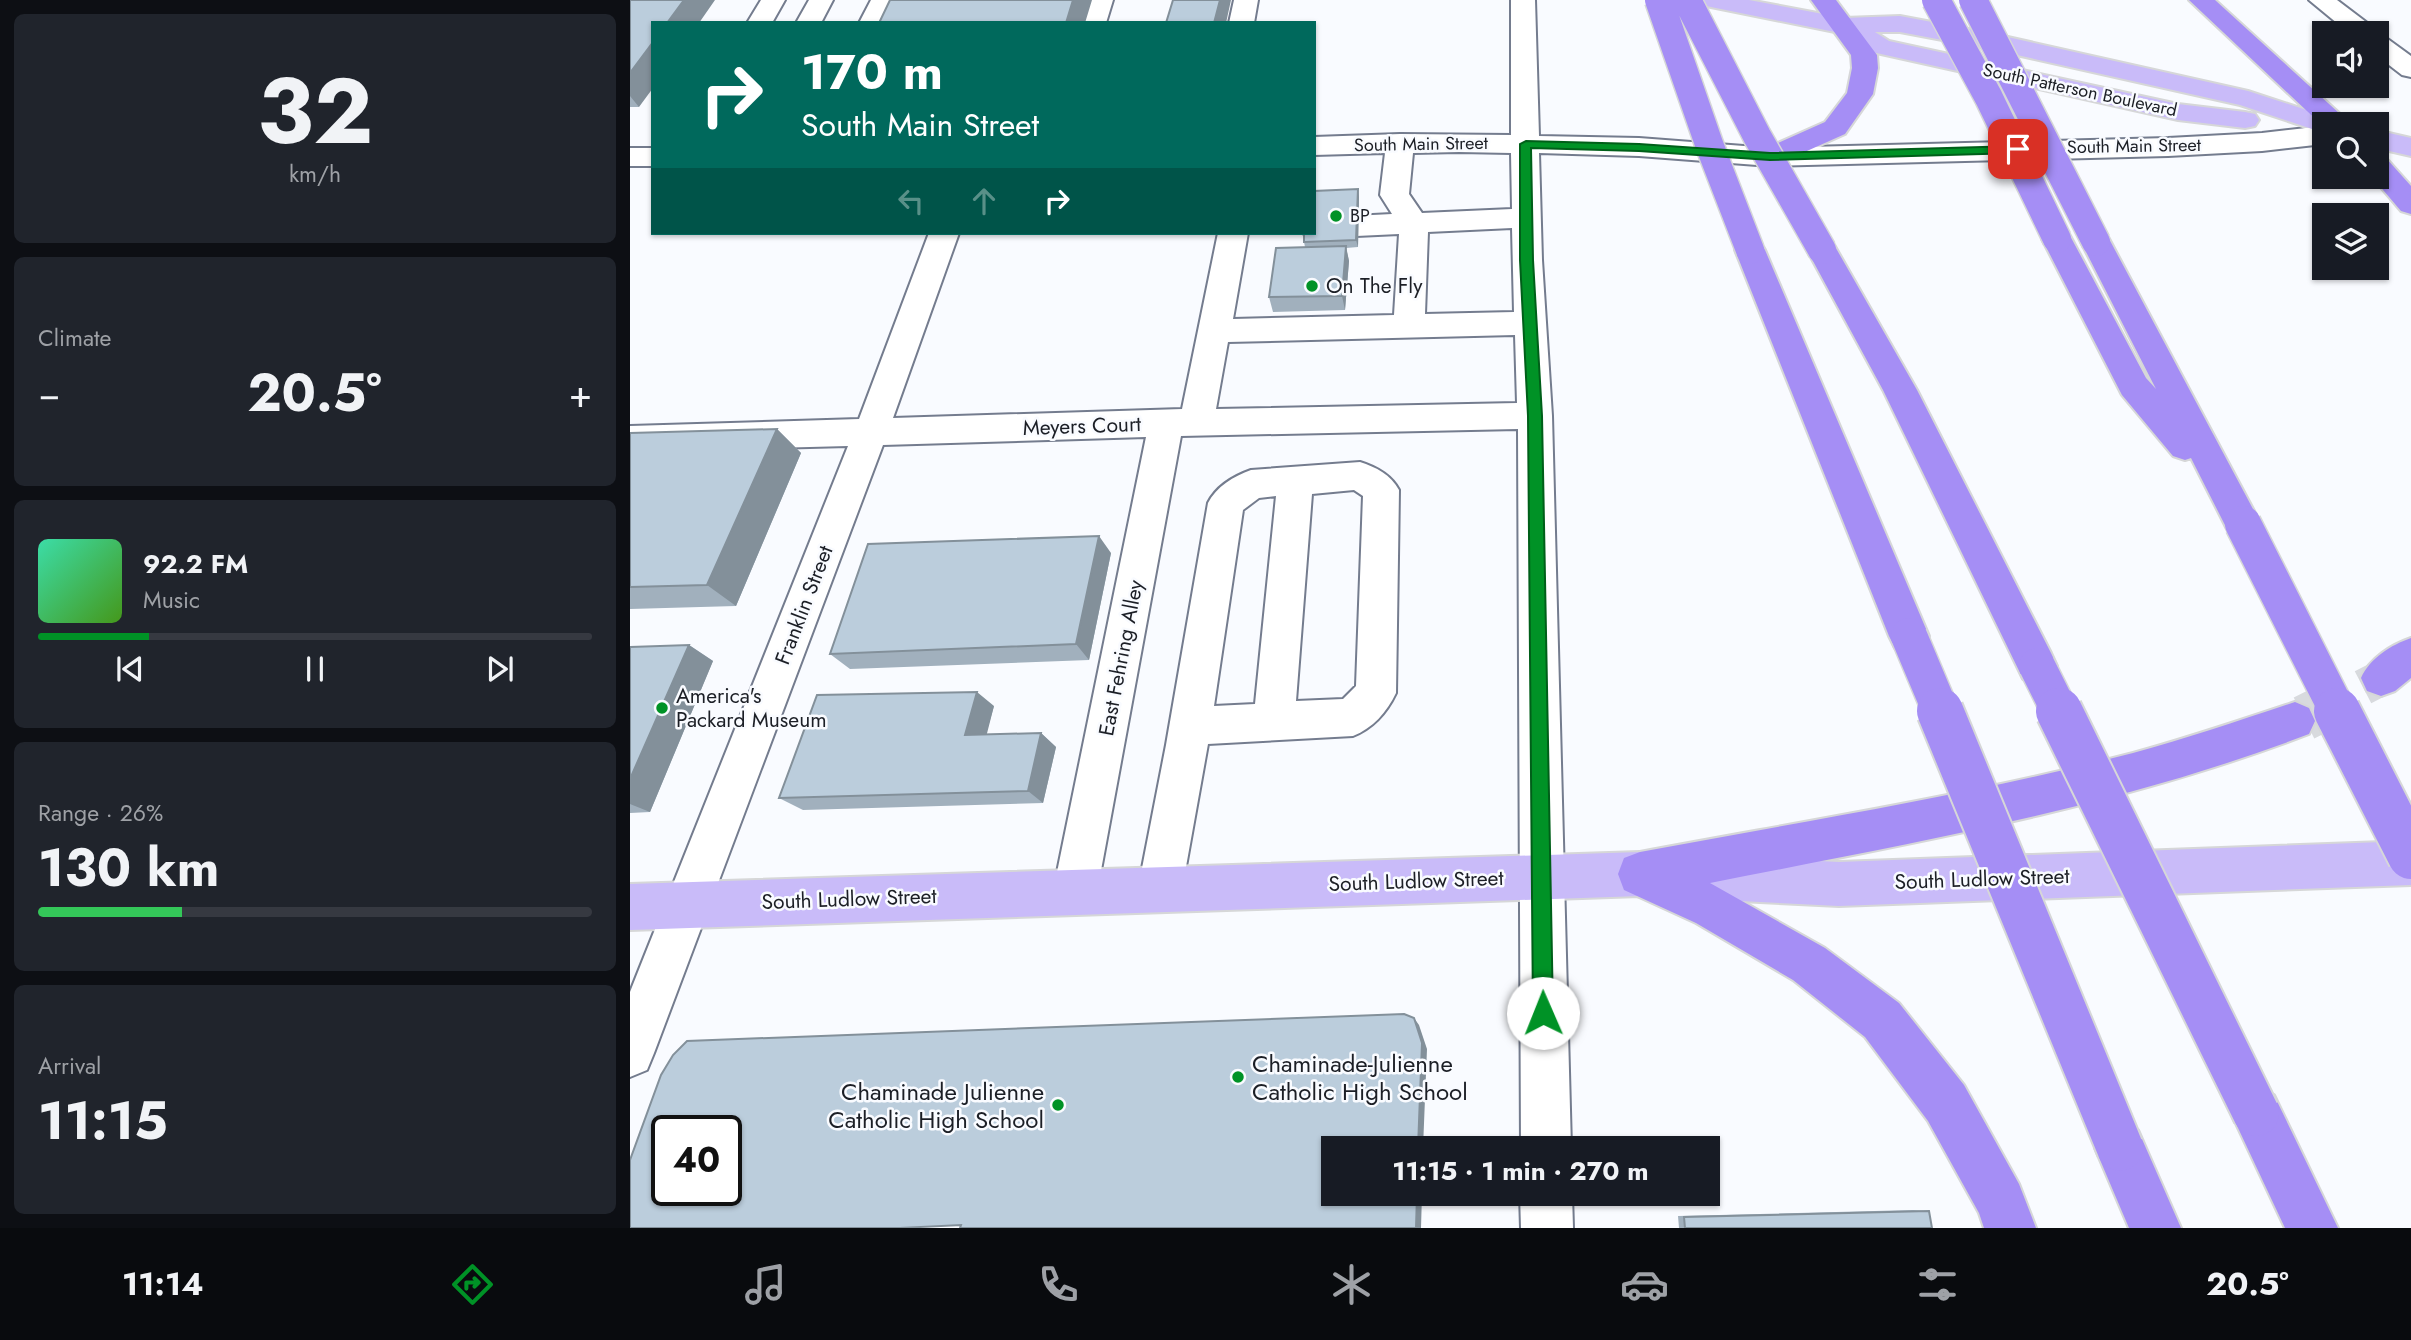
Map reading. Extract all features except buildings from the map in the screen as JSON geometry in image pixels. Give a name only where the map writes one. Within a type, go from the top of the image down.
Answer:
[{"type":"highway","points":[[1659,0],[1709,144],[1750,250],[2155,1228]]},
{"type":"highway","points":[[1687,0],[1757,136],[1929,447],[2312,1228]]},
{"type":"highway","points":[[1770,157],[1835,128],[1846,117],[1860,94],[1864,55],[1822,0]]},
{"type":"highway","points":[[1936,0],[1989,98],[2057,239],[2134,386],[2236,511]]},
{"type":"highway","points":[[1973,0],[2411,856]]},
{"type":"highway","points":[[2201,0],[2324,112]]},
{"type":"highway","points":[[2389,178],[2411,203]]},
{"type":"highway","points":[[1640,874],[2052,793],[2211,751],[2295,721]]},
{"type":"highway","points":[[1640,874],[1712,907],[1809,964],[1882,1020],[1946,1103],[2001,1202],[2010,1228]]},
{"type":"main road","name":"South Patterson Boulevard","points":[[1711,0],[1844,26],[1881,47],[2178,112],[2312,126]]},
{"type":"main road","points":[[2389,129],[2411,126]]},
{"type":"main road","points":[[2389,142],[2411,148]]},
{"type":"main road","name":"South Ludlow Street","points":[[630,907],[1640,874],[1839,884],[2411,863]]},
{"type":"street","points":[[760,21],[773,0]]},
{"type":"street","points":[[809,21],[821,0]]},
{"type":"street","points":[[872,21],[883,0]]},
{"type":"street","points":[[1094,21],[1101,0]]},
{"type":"street","points":[[1241,21],[1246,0]]},
{"type":"street","points":[[1523,0],[1530,323],[1535,416],[1546,1136]]},
{"type":"street","points":[[2328,1],[2351,21]]},
{"type":"street","points":[[2389,52],[2411,69]]},
{"type":"street","name":"South Main Street","points":[[1316,146],[1400,143],[1526,144],[1770,157],[2177,146],[2312,136]]},
{"type":"street","points":[[1400,143],[1394,195],[1414,224],[1409,326]]},
{"type":"street","points":[[630,157],[651,157]]},
{"type":"street","points":[[1316,228],[1527,218]]},
{"type":"street","name":"Franklin Street","points":[[630,1054],[870,434],[942,235]]},
{"type":"street","name":"East Fehring Alley","points":[[1075,892],[1182,423],[1214,331],[1233,235]]},
{"type":"street","points":[[1214,331],[1530,323]]},
{"type":"street","name":"Meyers Court","points":[[630,439],[1535,416]]},
{"type":"street","points":[[1160,890],[1181,790],[1190,726],[1226,503],[1251,484],[1360,476],[1381,490],[1376,693],[1353,716],[1190,726]]},
{"type":"street","points":[[1274,721],[1295,481]]},
{"type":"street","points":[[1546,1206],[1547,1228]]},
{"type":"tunnel","points":[[2315,712],[2381,678]]},
{"type":"tunnel","points":[[2304,718],[2318,711]]},
{"type":"place","name":"BP","points":[[1336,216]]},
{"type":"place","name":"On The Fly","points":[[1312,286]]},
{"type":"place","name":"America's Packard Museum","points":[[662,708]]},
{"type":"place","name":"Chaminade-Julienne Catholic High School","points":[[1238,1077]]},
{"type":"place","name":"Chaminade Julienne Catholic High School","points":[[1058,1105]]},
{"type":"route","points":[[1543,1013],[1535,416],[1527,260],[1526,144],[1770,157],[2018,149]]}]
